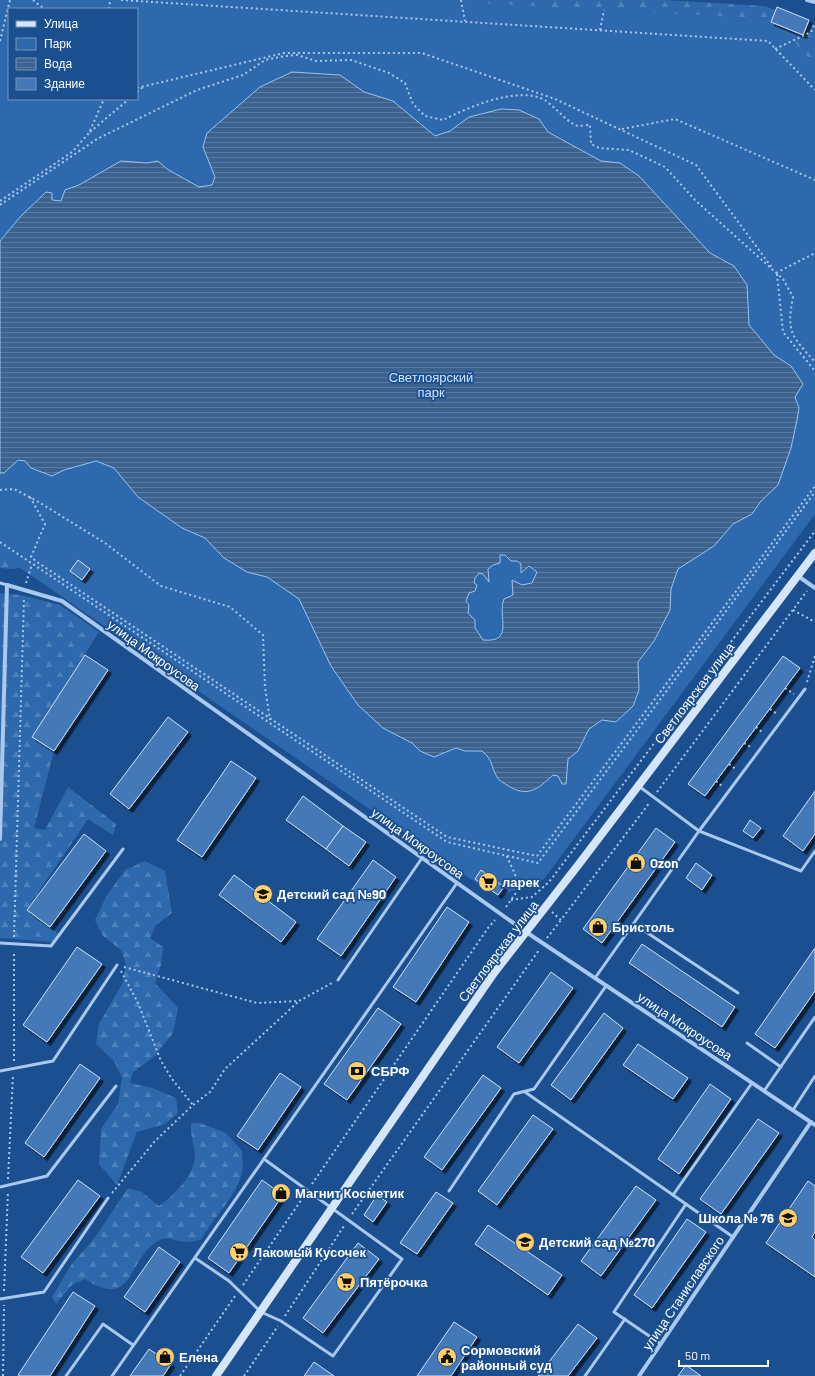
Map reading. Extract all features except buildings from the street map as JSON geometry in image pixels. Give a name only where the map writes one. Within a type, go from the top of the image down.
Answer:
[{"type":"main road","name":"Светлоярская улица","points":[[219,1375],[494,973],[639,786],[815,553]]},
{"type":"street","points":[[808,0],[815,2]]},
{"type":"street","points":[[798,576],[813,587]]},
{"type":"street","points":[[0,839],[8,585]]},
{"type":"street","name":"улица Мокроусова","points":[[8,585],[62,601],[543,944],[813,1123]]},
{"type":"street","name":"улица Станиславского","points":[[639,1376],[733,1237],[813,1123]]},
{"type":"lane","points":[[0,583],[8,585]]},
{"type":"lane","points":[[595,978],[699,831],[730,792],[805,689]]},
{"type":"lane","points":[[639,786],[699,831],[800,871],[815,851]]},
{"type":"lane","points":[[0,943],[51,946],[123,849]]},
{"type":"lane","points":[[338,980],[422,858]]},
{"type":"lane","points":[[112,1376],[457,883]]},
{"type":"lane","points":[[634,924],[738,993]]},
{"type":"lane","points":[[0,1071],[53,1061],[117,965]]},
{"type":"lane","points":[[449,1191],[514,1094],[534,1089],[606,986]]},
{"type":"lane","points":[[764,1091],[815,1017]]},
{"type":"lane","points":[[747,1043],[781,1067]]},
{"type":"lane","points":[[793,1110],[815,1076]]},
{"type":"lane","points":[[811,1082],[815,1085]]},
{"type":"lane","points":[[673,1195],[752,1083]]},
{"type":"lane","points":[[0,1187],[47,1176],[116,1086]]},
{"type":"lane","points":[[524,1091],[733,1237]]},
{"type":"lane","points":[[195,1258],[229,1281],[261,1312],[281,1321],[333,1356],[402,1259],[264,1159]]},
{"type":"lane","points":[[2,1299],[44,1292],[108,1198]]},
{"type":"lane","points":[[661,1344],[614,1312],[686,1204]]},
{"type":"lane","points":[[585,1376],[625,1319]]},
{"type":"lane","points":[[66,1376],[103,1324],[134,1345]]},
{"type":"path","points":[[33,0],[43,8]]},
{"type":"path","points":[[121,0],[768,41],[815,90]]},
{"type":"path","points":[[461,0],[465,21]]},
{"type":"path","points":[[0,41],[8,8]]},
{"type":"path","points":[[600,30],[604,10]]},
{"type":"path","points":[[775,49],[811,32],[815,23]]},
{"type":"path","points":[[811,32],[815,35]]},
{"type":"path","points":[[138,88],[284,53],[422,53],[555,99],[696,165],[777,274],[783,332],[815,371]]},
{"type":"path","points":[[0,205],[97,139],[197,90],[243,75],[265,60],[297,55],[316,61],[351,60],[389,73],[404,83],[413,104],[425,116],[443,120],[468,107],[491,100],[518,95],[545,100],[576,125],[590,125],[591,144],[599,148],[629,150],[665,167],[695,200],[783,279],[793,297],[790,314],[790,329],[798,344],[815,362]]},
{"type":"path","points":[[138,91],[144,86]]},
{"type":"path","points":[[88,133],[104,100]]},
{"type":"path","points":[[0,201],[72,152],[88,133],[128,100]]},
{"type":"path","points":[[621,130],[675,119],[815,180]]},
{"type":"path","points":[[777,274],[815,253]]},
{"type":"path","points":[[30,497],[45,524],[30,557],[270,720],[447,837],[537,856],[815,486]]},
{"type":"path","points":[[0,490],[14,490],[30,497],[105,544],[161,586],[230,607],[263,635],[265,687],[270,720]]},
{"type":"path","points":[[0,542],[447,842],[538,863],[815,492]]},
{"type":"path","points":[[511,900],[532,897],[549,882],[815,531]]},
{"type":"path","points":[[3,1376],[2,1299],[14,1068],[14,944],[24,590],[32,564]]},
{"type":"path","points":[[244,1376],[348,1220],[543,944],[793,610],[813,587]]},
{"type":"path","points":[[793,610],[815,622]]},
{"type":"path","points":[[805,689],[815,656]]},
{"type":"path","points":[[785,688],[798,697]]},
{"type":"path","points":[[180,1376],[488,928],[501,914],[518,890],[515,874],[506,855]]},
{"type":"path","points":[[532,897],[561,920]]},
{"type":"path","points":[[117,965],[258,1003],[299,1001]]},
{"type":"path","points":[[117,965],[138,1003],[161,1060],[172,1079],[193,1105]]},
{"type":"path","points":[[108,1198],[155,1141],[193,1105],[210,1092],[226,1069],[299,1001],[338,980]]},
{"type":"green space","name":"Светлоярский парк","points":[[0,0],[421,0],[774,19],[815,65],[815,514],[544,879],[497,897],[0,554]]},
{"type":"green space","points":[[262,0],[666,0],[765,6],[815,25],[815,81]]},
{"type":"green space","points":[[0,547],[27,566],[12,569],[0,568]]},
{"type":"green space","points":[[0,593],[21,595],[60,605],[99,632],[32,737],[54,751],[34,828],[45,830],[68,787],[116,824],[113,835],[88,819],[27,909],[58,933],[52,942],[0,938]]},
{"type":"green space","points":[[145,861],[165,871],[172,913],[156,925],[150,938],[163,947],[161,965],[155,983],[178,1008],[173,1033],[154,1057],[133,1072],[130,1083],[152,1088],[176,1098],[178,1113],[165,1124],[137,1132],[117,1185],[99,1164],[101,1129],[118,1104],[122,1078],[114,1061],[96,1044],[99,1024],[122,984],[126,965],[121,950],[103,936],[95,920],[107,895],[125,870]]},
{"type":"green space","points":[[191,1123],[200,1123],[226,1133],[242,1151],[243,1164],[238,1184],[201,1240],[184,1242],[168,1238],[160,1240],[147,1251],[139,1261],[128,1280],[121,1286],[112,1289],[101,1287],[85,1279],[72,1285],[56,1304],[52,1297],[71,1265],[96,1236],[128,1188],[142,1192],[159,1206],[171,1197],[182,1185],[191,1172],[195,1157]]},
{"type":"water","name":"Светлоярский парк","points":[[292,72],[340,75],[364,92],[393,101],[435,136],[450,131],[469,117],[501,109],[519,110],[539,119],[548,132],[601,161],[620,163],[639,176],[710,253],[734,266],[747,285],[749,325],[774,355],[791,366],[803,384],[795,397],[799,408],[797,420],[791,448],[778,485],[761,501],[752,514],[733,524],[714,546],[678,569],[671,589],[670,610],[654,641],[638,662],[639,690],[633,706],[616,722],[602,720],[589,729],[578,751],[568,759],[566,784],[562,784],[558,776],[553,775],[537,788],[526,792],[520,791],[499,780],[490,760],[482,751],[465,751],[456,748],[434,757],[420,751],[412,743],[383,728],[358,705],[331,666],[299,599],[267,577],[247,572],[224,558],[205,538],[182,528],[138,497],[114,468],[96,461],[64,470],[52,476],[31,468],[25,461],[18,460],[4,473],[0,473],[0,241],[20,217],[46,192],[52,193],[52,200],[61,201],[65,190],[79,185],[121,161],[147,163],[158,161],[167,169],[199,187],[212,185],[215,177],[203,147],[207,133],[260,87]],"holes":[[[500,555],[505,555],[511,561],[517,561],[521,564],[521,573],[529,566],[537,572],[532,583],[522,585],[512,580],[513,595],[504,599],[502,606],[502,633],[499,637],[493,640],[483,640],[475,628],[475,620],[468,613],[469,605],[466,601],[469,593],[475,591],[477,585],[474,583],[475,578],[479,573],[483,574],[489,582],[488,569],[493,565],[500,563]]]},
{"type":"place","name":"Ozon","points":[[636,863]]},
{"type":"place","name":"ларек","points":[[488,882]]},
{"type":"place","name":"Детский сад №90","points":[[263,894]]},
{"type":"place","name":"Бристоль","points":[[598,927]]},
{"type":"place","name":"СБРФ","points":[[357,1071]]},
{"type":"place","name":"Магнит Косметик","points":[[281,1193]]},
{"type":"place","name":"Школа № 76","points":[[788,1218]]},
{"type":"place","name":"Детский сад №270","points":[[525,1242]]},
{"type":"place","name":"Лакомый Кусочек","points":[[239,1252]]},
{"type":"place","name":"Пятёрочка","points":[[346,1282]]},
{"type":"place","name":"Елена","points":[[165,1357]]},
{"type":"place","name":"Сормовский районный суд","points":[[447,1357]]}]
